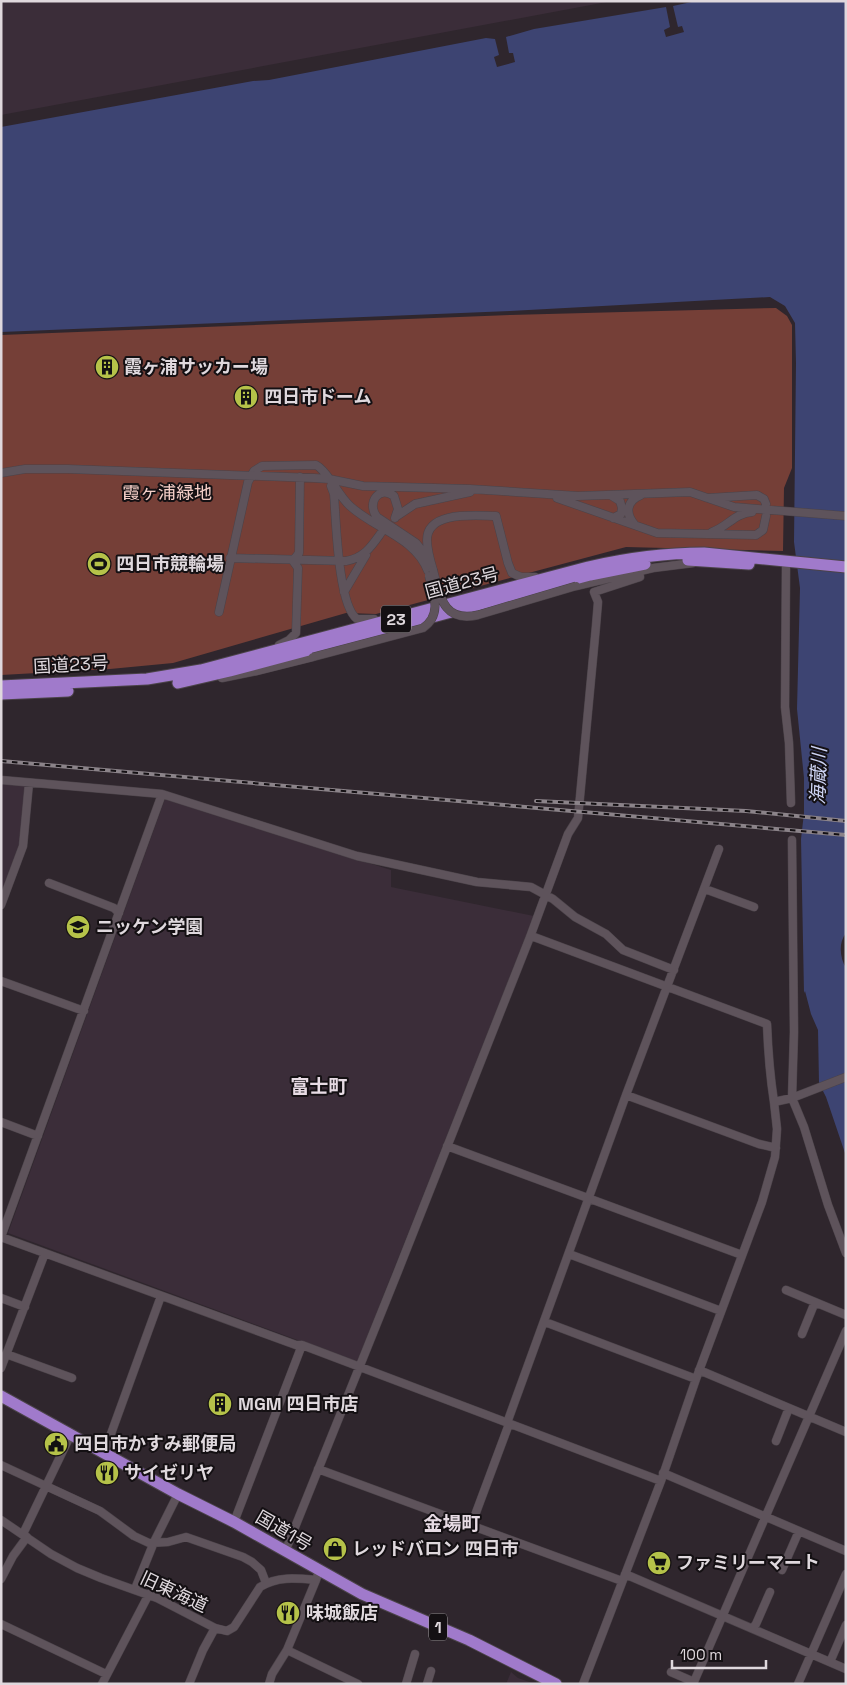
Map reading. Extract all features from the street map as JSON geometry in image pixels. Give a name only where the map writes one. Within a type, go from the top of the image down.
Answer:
[{"type":"highway","name":"国道23号","points":[[1,686],[147,679],[201,670],[618,560],[659,554],[727,554],[789,566],[846,573]]},
{"type":"highway","name":"国道23号","points":[[1,694],[175,683],[230,671],[615,569],[667,561],[846,567]]},
{"type":"highway","name":"国道1号","points":[[1,1396],[178,1494],[234,1522],[285,1552],[318,1575],[469,1640],[556,1684]]},
{"type":"street","points":[[220,612],[230,558],[250,476],[262,466],[316,465],[323,470],[351,507],[416,550],[430,571],[448,610],[453,614],[464,617],[478,615],[576,586],[639,571],[670,565],[725,562]]},
{"type":"street","points":[[1,473],[25,469],[68,468],[300,477],[329,479],[363,486],[510,491],[585,496],[690,492],[734,508],[846,516]]},
{"type":"street","points":[[293,561],[298,553],[300,477]]},
{"type":"street","points":[[329,479],[334,494],[344,592],[350,612],[355,618],[360,620],[453,603]]},
{"type":"street","points":[[430,571],[429,560],[421,548],[374,513],[372,504],[376,497],[383,493],[394,496],[398,509],[393,520],[410,506],[422,502],[472,492],[510,491]]},
{"type":"street","points":[[543,494],[566,500],[636,527],[662,534],[756,534],[763,530],[766,516]]},
{"type":"street","points":[[636,527],[629,517],[628,510],[632,500],[643,495]]},
{"type":"street","points":[[706,498],[757,495],[764,499],[766,504]]},
{"type":"street","points":[[612,496],[620,501],[622,508],[621,514],[613,518]]},
{"type":"street","points":[[706,533],[720,528],[741,514],[774,511]]},
{"type":"street","points":[[175,683],[232,676],[424,628],[433,619],[436,605],[427,547],[429,528],[443,518],[496,516],[510,570],[516,576],[534,577],[600,562],[618,560]]},
{"type":"street","points":[[344,592],[381,533]]},
{"type":"street","points":[[230,558],[340,562],[357,558],[370,549]]},
{"type":"street","points":[[227,664],[285,642],[294,636],[298,568],[293,561]]},
{"type":"street","points":[[789,566],[785,708],[789,742],[791,803]]},
{"type":"street","points":[[285,1552],[530,937],[568,834],[578,818],[596,598],[594,592],[640,577],[639,571]]},
{"type":"street","points":[[1,780],[162,794],[357,856],[477,882],[531,887],[553,899],[575,917],[606,934],[624,950],[674,970]]},
{"type":"street","points":[[1,905],[23,846],[28,783]]},
{"type":"street","points":[[162,794],[1,1237],[296,1345],[302,1345],[508,1424],[662,1477],[766,1517],[846,1551]]},
{"type":"street","points":[[792,840],[793,1097],[830,1212],[846,1253]]},
{"type":"street","points":[[471,1526],[626,1095],[719,849]]},
{"type":"street","points":[[49,883],[114,908],[119,913]]},
{"type":"street","points":[[705,889],[754,906]]},
{"type":"street","points":[[530,937],[767,1024],[769,1062],[772,1072],[777,1129],[773,1164],[762,1202],[699,1370],[662,1477],[583,1684]]},
{"type":"street","points":[[1,981],[84,1010]]},
{"type":"street","points":[[774,1102],[793,1097],[846,1077]]},
{"type":"street","points":[[626,1095],[759,1144],[776,1148]]},
{"type":"street","points":[[1,1122],[38,1136]]},
{"type":"street","points":[[447,1146],[742,1255]]},
{"type":"street","points":[[1,1368],[45,1253]]},
{"type":"street","points":[[569,1254],[721,1311]]},
{"type":"street","points":[[786,1290],[846,1315]]},
{"type":"street","points":[[104,1452],[161,1296]]},
{"type":"street","points":[[1,1298],[24,1306]]},
{"type":"street","points":[[802,1334],[814,1309],[815,1302]]},
{"type":"street","points":[[545,1322],[696,1379]]},
{"type":"street","points":[[671,1672],[694,1683],[846,1331]]},
{"type":"street","points":[[234,1522],[302,1345]]},
{"type":"street","points":[[6,1354],[72,1378]]},
{"type":"street","points":[[699,1370],[846,1432]]},
{"type":"street","points":[[776,1441],[788,1408]]},
{"type":"street","points":[[1,1579],[25,1536],[71,1434]]},
{"type":"street","points":[[1,1465],[100,1511],[134,1536],[154,1544],[175,1541],[186,1537],[248,1559],[258,1566],[266,1583],[287,1578],[318,1575],[287,1650],[272,1674],[269,1684]]},
{"type":"street","points":[[318,1469],[471,1526],[624,1577],[753,1628],[846,1669]]},
{"type":"street","points":[[134,1589],[178,1494]]},
{"type":"street","name":"旧東海道","points":[[1,1520],[68,1564],[101,1578],[149,1594],[215,1628],[227,1631],[234,1627],[260,1587],[266,1583]]},
{"type":"street","points":[[782,1570],[799,1531]]},
{"type":"street","points":[[798,1684],[846,1574]]},
{"type":"street","points":[[753,1628],[770,1592]]},
{"type":"street","points":[[102,1684],[149,1594]]},
{"type":"street","points":[[1,1624],[106,1674]]},
{"type":"street","points":[[830,1662],[846,1625]]},
{"type":"street","points":[[189,1684],[203,1650],[215,1628]]},
{"type":"street","points":[[287,1650],[358,1684]]},
{"type":"street","points":[[406,1684],[415,1654]]},
{"type":"street","points":[[427,1684],[431,1671]]},
{"type":"shaded area","points":[[1,1],[612,1],[1,115]]},
{"type":"shaded area","points":[[1,783],[27,786],[21,847],[1,901]]},
{"type":"shaded area","points":[[165,799],[391,870],[391,887],[534,916],[357,1362],[8,1233]]},
{"type":"shaded area","points":[[511,1672],[518,1678],[535,1684],[506,1684]]},
{"type":"green space","name":"霞ヶ浦緑地","points":[[776,308],[787,316],[792,325],[792,468],[784,488],[783,551],[626,547],[376,614],[346,613],[173,663],[110,669],[1,675],[1,335],[510,315]]},
{"type":"water","name":"海蔵川","points":[[696,1],[846,1],[846,933],[843,937],[841,950],[842,960],[846,968],[846,1156],[826,1097],[819,1083],[818,1030],[811,1014],[805,991],[804,993],[801,839],[804,813],[804,778],[797,709],[800,588],[794,542],[795,323],[785,306],[770,297],[510,311],[1,332],[1,127],[253,81],[269,80],[486,38],[495,39],[499,55],[494,57],[497,67],[515,62],[513,53],[509,53],[506,37],[534,29],[666,7],[670,27],[664,30],[666,37],[684,32],[682,26],[678,27],[673,6]]},
{"type":"railway","points":[[1,761],[846,835]]},
{"type":"railway","points":[[536,801],[746,811],[846,821]]},
{"type":"place","name":"霞ヶ浦サッカー場","points":[[107,367]]},
{"type":"place","name":"四日市ドーム","points":[[246,397]]},
{"type":"place","name":"四日市競輪場","points":[[99,564]]},
{"type":"place","name":"ニッケン学園","points":[[78,927]]},
{"type":"place","name":"MGM 四日市店","points":[[220,1404]]},
{"type":"place","name":"四日市かすみ郵便局","points":[[56,1444]]},
{"type":"place","name":"サイゼリヤ","points":[[107,1473]]},
{"type":"place","name":"レッドバロン 四日市","points":[[335,1549]]},
{"type":"place","name":"ファミリーマート","points":[[659,1563]]},
{"type":"place","name":"味城飯店","points":[[288,1613]]},
{"type":"district","name":"富士町","points":[[319,1086]]},
{"type":"district","name":"金場町","points":[[452,1523]]}]
